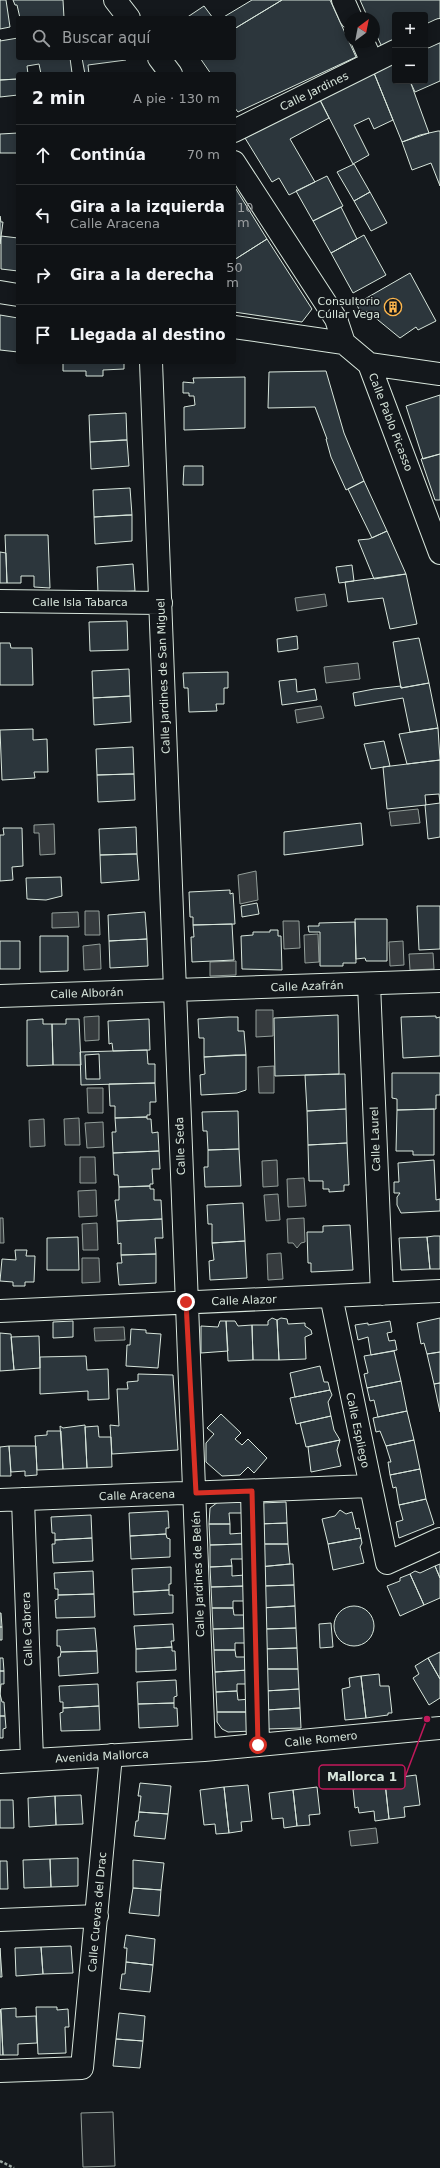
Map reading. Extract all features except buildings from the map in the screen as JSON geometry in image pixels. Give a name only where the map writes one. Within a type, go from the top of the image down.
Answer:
[{"type":"street","points":[[115,0],[127,16]]},
{"type":"street","points":[[342,0],[348,12]]},
{"type":"street","points":[[428,36],[440,30]]},
{"type":"street","points":[[366,48],[372,62]]},
{"type":"street","name":"Calle Jardines","points":[[236,130],[392,52]]},
{"type":"street","points":[[160,60],[169,72]]},
{"type":"street","points":[[236,165],[336,319],[344,343],[236,327]]},
{"type":"street","points":[[0,292],[16,295]]},
{"type":"street","name":"Calle Pablo Picasso","points":[[344,343],[369,364],[440,553]]},
{"type":"street","name":"Calle Jardines de San Miguel","points":[[150,364],[161,603],[174,990]]},
{"type":"street","points":[[369,364],[440,374]]},
{"type":"street","name":"Calle Isla Tabarca","points":[[0,602],[161,603]]},
{"type":"street","name":"Calle Azafrán","points":[[174,990],[440,981]]},
{"type":"street","name":"Calle Laurel","points":[[369,984],[382,1294]]},
{"type":"street","name":"Calle Alborán","points":[[0,996],[174,990]]},
{"type":"street","name":"Calle Seda","points":[[174,990],[186,1302]]},
{"type":"street","name":"Calle Alazor","points":[[0,1311],[440,1291]]},
{"type":"street","name":"Calle Espliego","points":[[331,1296],[387,1563],[440,1539]]},
{"type":"street","name":"Calle Jardines de Belén","points":[[186,1302],[196,1493],[204,1750]]},
{"type":"street","name":"Calle Aracena","points":[[0,1500],[370,1486]]},
{"type":"street","points":[[252,1491],[258,1745]]},
{"type":"street","name":"Calle Cabrera","points":[[23,1499],[32,1760]]},
{"type":"street","name":"Calle Romero","points":[[204,1750],[439,1727]]},
{"type":"street","name":"Avenida Mallorca","points":[[0,1762],[204,1750]]},
{"type":"street","name":"Calle Cuevas del Drac","points":[[0,2071],[82,2068],[111,1756]]},
{"type":"street","points":[[0,1920],[97,1916]]},
{"type":"path","points":[[0,2161],[14,2168]]},
{"type":"shaded area","points":[[325,594],[327,606],[297,611],[295,598]]},
{"type":"shaded area","points":[[358,663],[360,679],[326,683],[324,667]]},
{"type":"shaded area","points":[[321,706],[324,718],[297,723],[295,710]]},
{"type":"shaded area","points":[[418,809],[420,823],[391,826],[389,812]]},
{"type":"shaded area","points":[[54,824],[55,854],[40,855],[39,833],[34,833],[34,825]]},
{"type":"shaded area","points":[[256,871],[258,900],[240,904],[238,875]]},
{"type":"shaded area","points":[[85,911],[99,911],[100,935],[85,935]]},
{"type":"shaded area","points":[[78,912],[79,927],[52,928],[52,913]]},
{"type":"shaded area","points":[[283,921],[299,921],[300,948],[284,949]]},
{"type":"shaded area","points":[[318,934],[319,962],[305,963],[304,935]]},
{"type":"shaded area","points":[[403,941],[404,965],[390,966],[389,942]]},
{"type":"shaded area","points":[[100,944],[101,969],[84,970],[83,946]]},
{"type":"shaded area","points":[[433,953],[434,969],[410,970],[409,954]]},
{"type":"shaded area","points":[[236,961],[236,975],[210,976],[210,962]]},
{"type":"shaded area","points":[[256,1010],[273,1010],[273,1036],[256,1037]]},
{"type":"shaded area","points":[[99,1016],[99,1040],[85,1041],[84,1017]]},
{"type":"shaded area","points":[[274,1066],[274,1093],[259,1093],[258,1067]]},
{"type":"shaded area","points":[[87,1088],[103,1088],[103,1113],[88,1113]]},
{"type":"shaded area","points":[[79,1118],[80,1145],[65,1145],[64,1119]]},
{"type":"shaded area","points":[[44,1119],[45,1146],[30,1147],[29,1120]]},
{"type":"shaded area","points":[[103,1122],[104,1147],[87,1148],[85,1123]]},
{"type":"shaded area","points":[[80,1157],[95,1157],[96,1183],[80,1183]]},
{"type":"shaded area","points":[[277,1160],[278,1186],[263,1187],[262,1161]]},
{"type":"shaded area","points":[[304,1178],[306,1206],[288,1207],[287,1179]]},
{"type":"shaded area","points":[[96,1190],[97,1216],[79,1217],[78,1191]]},
{"type":"shaded area","points":[[278,1194],[280,1220],[266,1221],[264,1195]]},
{"type":"shaded area","points":[[0,1218],[3,1218],[4,1243],[0,1243]]},
{"type":"shaded area","points":[[304,1218],[305,1242],[301,1243],[297,1248],[293,1243],[288,1243],[287,1219]]},
{"type":"shaded area","points":[[97,1223],[98,1250],[83,1250],[82,1224]]},
{"type":"shaded area","points":[[281,1253],[283,1279],[268,1280],[267,1254]]},
{"type":"shaded area","points":[[82,1258],[99,1258],[100,1282],[82,1283]]},
{"type":"shaded area","points":[[124,1327],[125,1340],[95,1341],[94,1328]]},
{"type":"shaded area","points":[[376,1828],[378,1843],[351,1846],[349,1831]]},
{"type":"shaded area","points":[[113,2112],[115,2166],[83,2167],[81,2113]]},
{"type":"place","name":"Consultorio Cúllar Vega","points":[[393,307]]},
{"type":"place","name":"Mallorca 1","points":[[427,1719]]},
{"type":"route","points":[[186,1302],[196,1493],[252,1491],[258,1745]]}]
